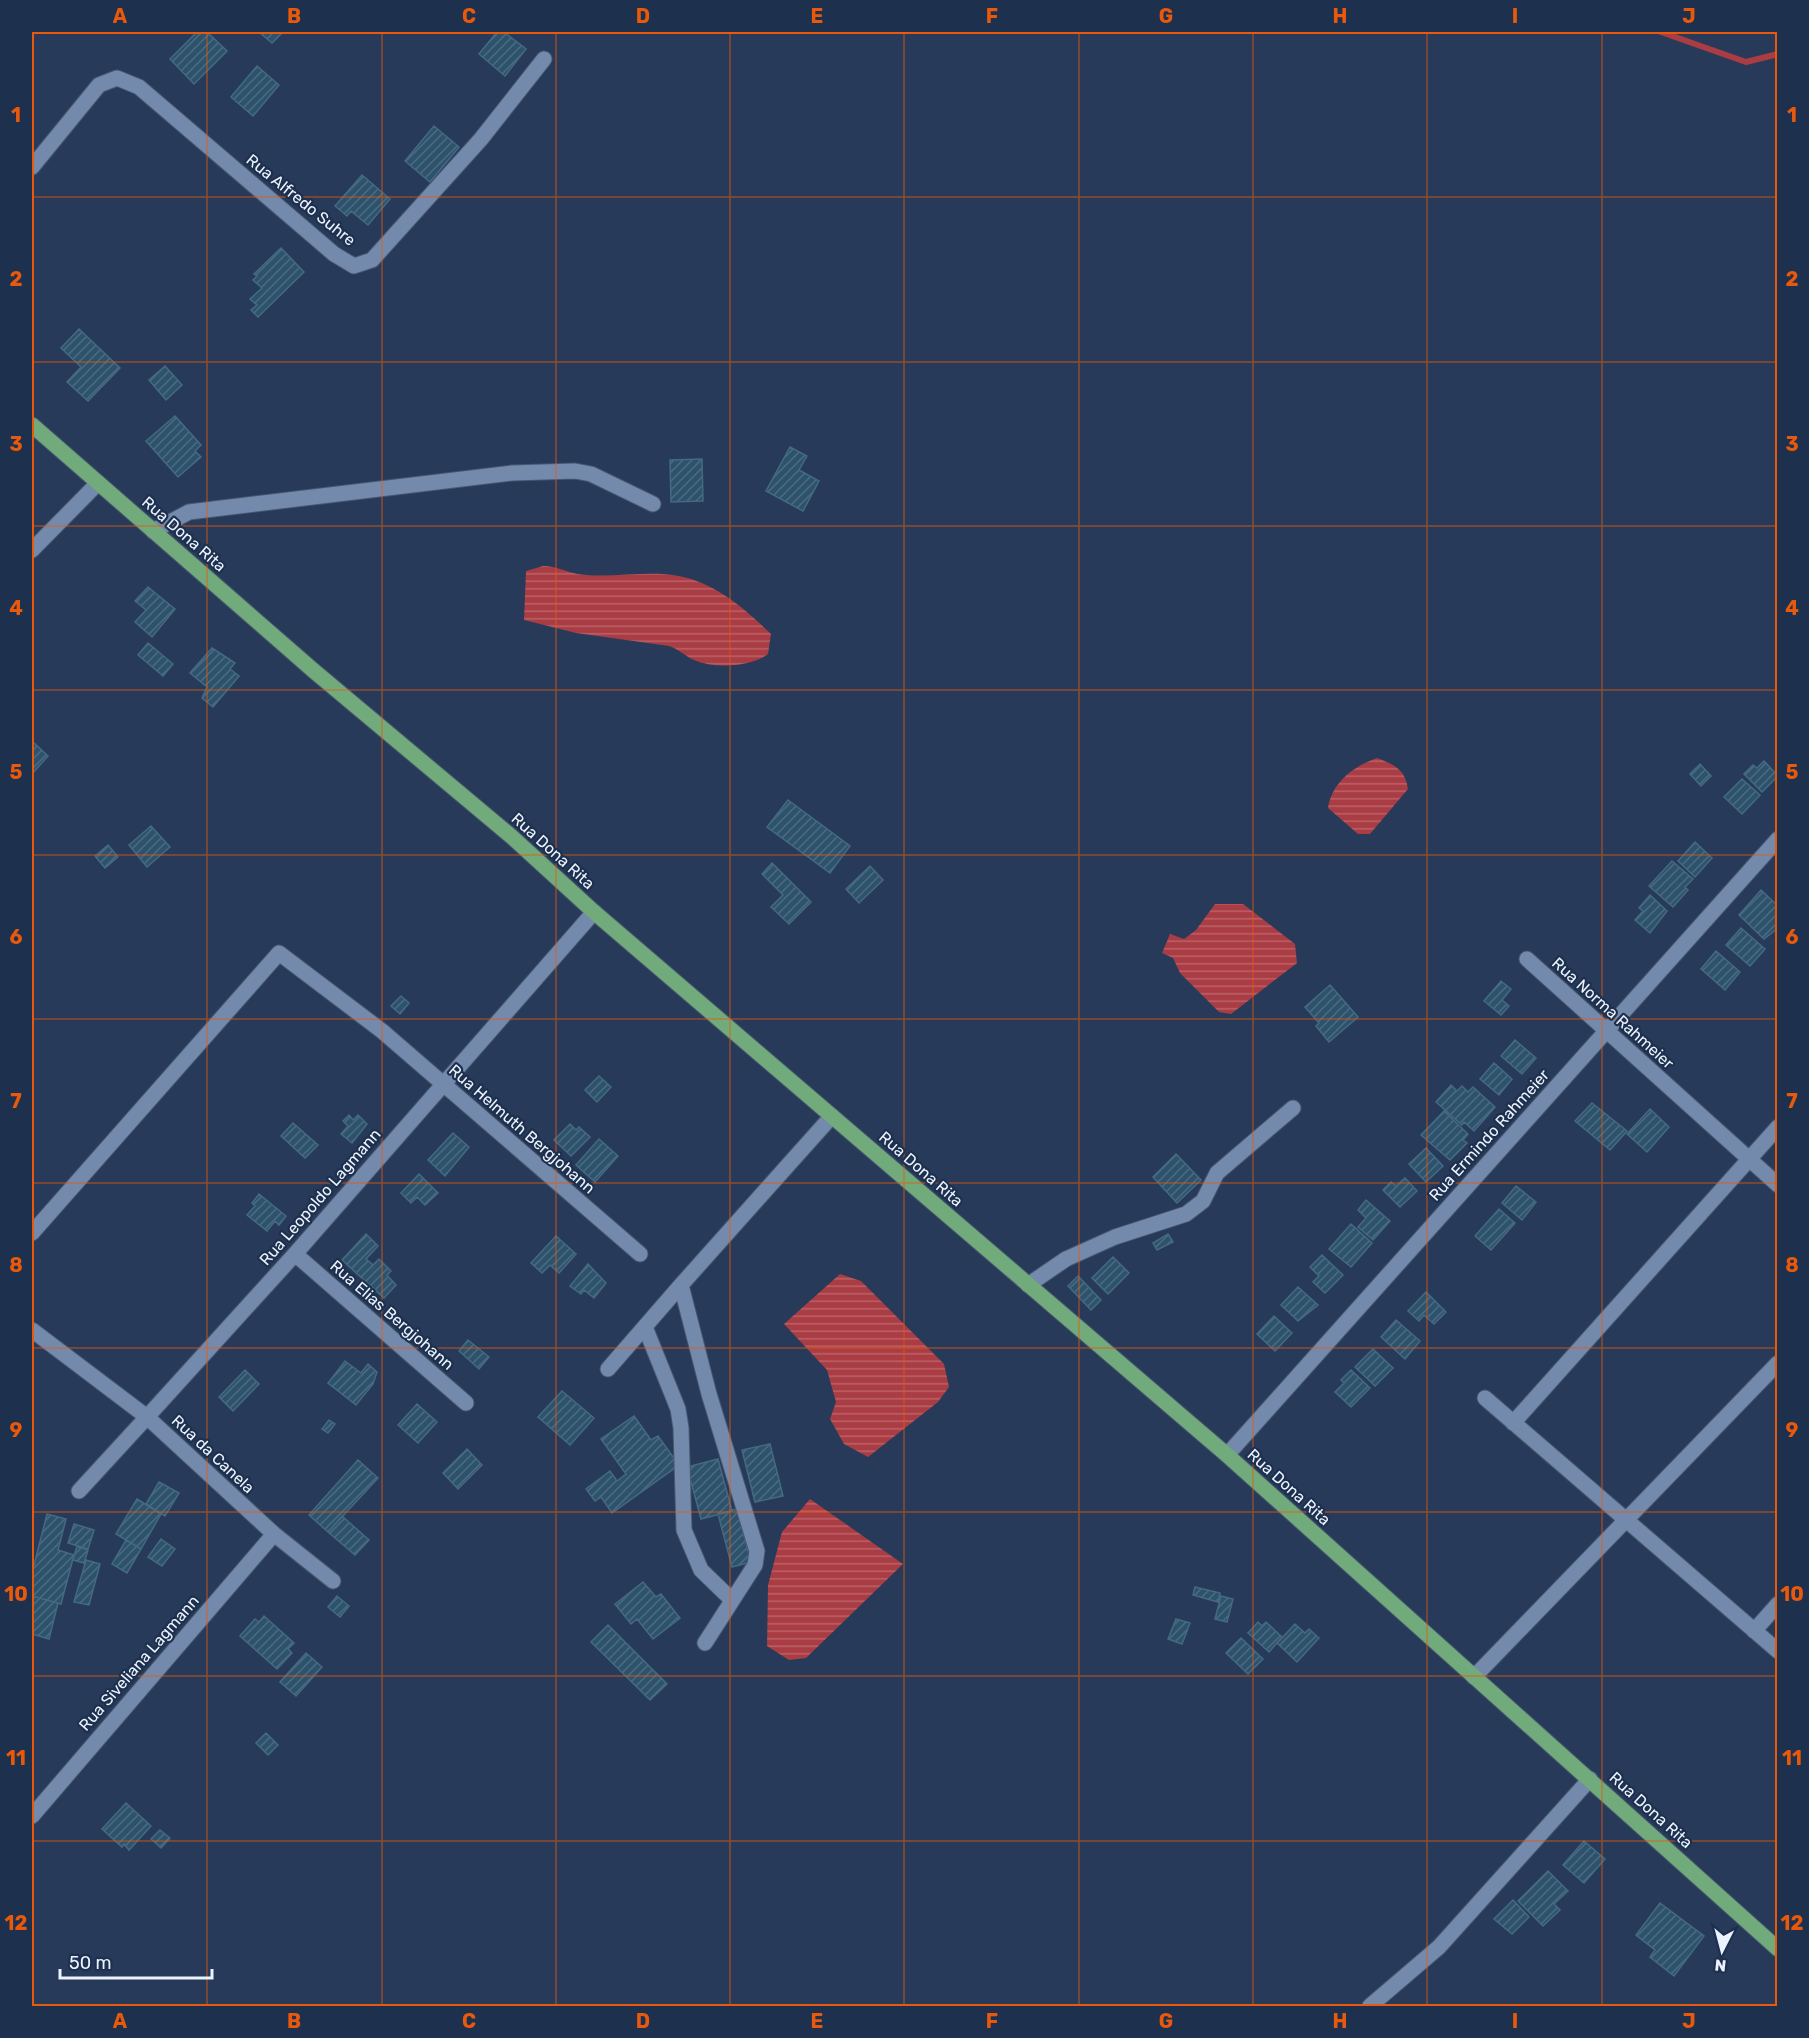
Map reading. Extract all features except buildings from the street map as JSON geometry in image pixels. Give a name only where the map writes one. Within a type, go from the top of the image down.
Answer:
[{"type":"main road","name":"Rua Dona Rita","points":[[32,425],[314,671],[512,837],[594,912],[1227,1455],[1778,1949]]},
{"type":"street","name":"Rua Alfredo Suhre","points":[[32,167],[99,85],[117,78],[140,87],[334,254],[354,266],[372,260],[481,139],[544,59]]},
{"type":"street","points":[[153,531],[189,512],[512,473],[575,471],[591,474],[653,504]]},
{"type":"street","points":[[32,550],[98,483]]},
{"type":"street","name":"Rua Ermindo Rahmeier","points":[[1227,1455],[1778,839]]},
{"type":"street","name":"Rua Leopoldo Lagmann","points":[[147,1417],[295,1254],[594,912]]},
{"type":"street","name":"Rua Helmuth Bergjohann","points":[[32,1233],[279,953],[382,1031],[640,1254]]},
{"type":"street","name":"Rua Norma Rahmeier","points":[[1527,959],[1778,1185]]},
{"type":"street","points":[[1028,1285],[1066,1259],[1115,1238],[1186,1214],[1203,1201],[1217,1173],[1293,1108]]},
{"type":"street","points":[[608,1369],[832,1116]]},
{"type":"street","points":[[1513,1423],[1778,1127]]},
{"type":"street","name":"Rua Elias Bergjohann","points":[[295,1254],[466,1403]]},
{"type":"street","points":[[681,1285],[709,1395],[757,1551],[755,1565],[705,1643]]},
{"type":"street","points":[[645,1327],[678,1409],[681,1428],[684,1530],[701,1570],[732,1600]]},
{"type":"street","points":[[32,1330],[147,1417]]},
{"type":"street","points":[[1474,1677],[1778,1363]]},
{"type":"street","points":[[1485,1398],[1778,1651]]},
{"type":"street","name":"Rua da Canela","points":[[79,1491],[147,1417],[274,1534],[333,1581]]},
{"type":"street","name":"Rua Siveliana Lagmann","points":[[32,1816],[274,1534]]},
{"type":"street","points":[[1754,1631],[1778,1604]]},
{"type":"street","points":[[1370,2007],[1439,1947],[1590,1779]]},
{"type":"shaded area","points":[[543,566],[578,574],[603,576],[667,574],[693,579],[729,598],[771,634],[768,654],[743,664],[712,665],[694,660],[669,646],[576,633],[524,620],[526,571]]},
{"type":"shaded area","points":[[1377,758],[1402,772],[1408,789],[1370,834],[1358,834],[1328,808],[1330,799],[1345,776]]},
{"type":"shaded area","points":[[1215,904],[1243,904],[1295,944],[1297,963],[1231,1014],[1219,1012],[1180,973],[1173,958],[1162,953],[1170,934],[1184,939],[1196,930]]},
{"type":"shaded area","points":[[840,1274],[861,1281],[944,1364],[949,1387],[938,1402],[868,1457],[844,1444],[830,1419],[836,1402],[827,1370],[784,1324]]},
{"type":"shaded area","points":[[810,1499],[903,1564],[806,1658],[789,1660],[767,1646],[768,1585],[782,1532]]},
{"type":"waterway","points":[[1661,32],[1746,62],[1778,54]]}]
